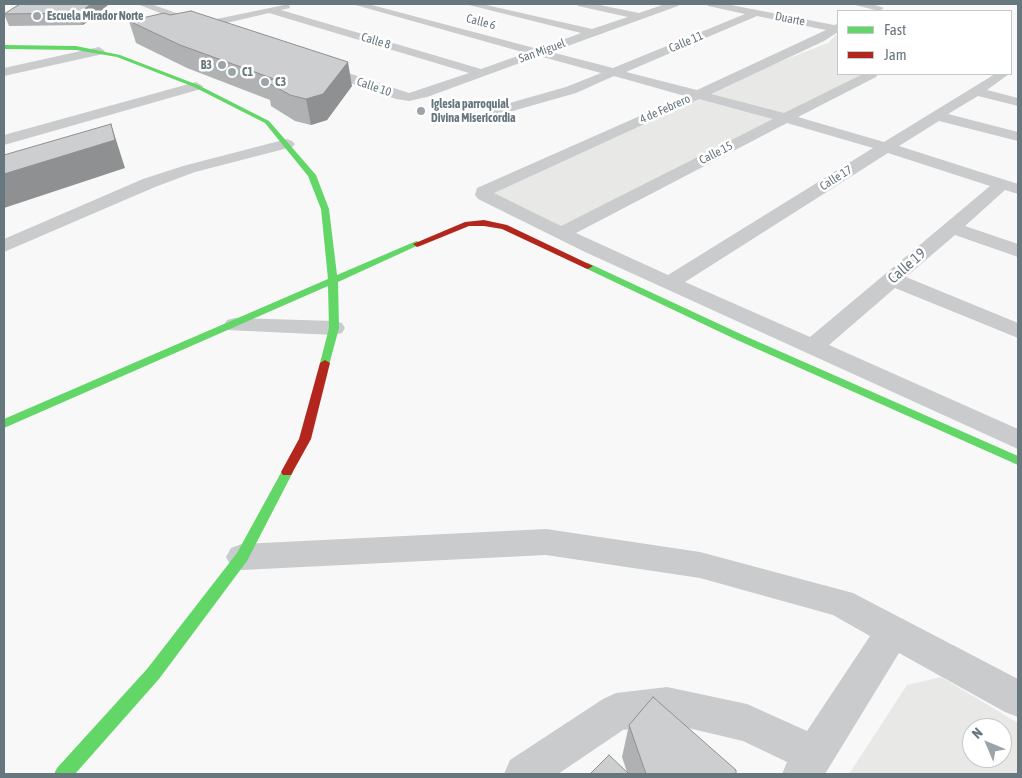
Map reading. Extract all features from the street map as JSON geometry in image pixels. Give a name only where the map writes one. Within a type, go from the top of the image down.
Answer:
[{"type":"street","points":[[142,4],[220,33]]},
{"type":"street","points":[[201,26],[294,4]]},
{"type":"street","name":"Calle 6","points":[[357,4],[886,146],[1010,186]]},
{"type":"street","points":[[470,4],[593,33]]},
{"type":"street","points":[[582,4],[639,16]]},
{"type":"street","name":"San Miguel","points":[[409,97],[482,73],[674,4]]},
{"type":"street","name":"Duarte","points":[[712,4],[837,28]]},
{"type":"street","points":[[856,4],[879,8]]},
{"type":"street","points":[[161,11],[178,7]]},
{"type":"street","name":"Calle 8","points":[[270,10],[482,73]]},
{"type":"street","name":"Calle 11","points":[[497,111],[563,93],[756,12]]},
{"type":"street","name":"4 de Febrero","points":[[561,233],[487,198],[483,192],[820,39],[837,29]]},
{"type":"street","points":[[4,47],[76,48],[99,51],[196,86],[240,106],[267,122],[312,175],[325,209],[333,282],[334,328],[305,439],[242,557],[153,674],[63,774]]},
{"type":"street","points":[[4,72],[99,51]]},
{"type":"street","name":"Calle 10","points":[[312,65],[396,95],[409,97]]},
{"type":"street","name":"Calle 15","points":[[561,233],[870,75]]},
{"type":"street","name":"Calle 17","points":[[669,283],[886,146],[938,116],[1000,75]]},
{"type":"street","points":[[4,140],[196,86]]},
{"type":"street","points":[[976,92],[1018,102]]},
{"type":"street","points":[[938,116],[1018,138]]},
{"type":"street","points":[[4,246],[157,180],[189,169],[287,144]]},
{"type":"street","name":"Calle 19","points":[[813,347],[951,227],[1010,186]]},
{"type":"street","points":[[4,424],[333,282],[393,254],[468,224],[484,223],[504,227],[742,338],[1018,460]]},
{"type":"street","points":[[951,227],[1018,250]]},
{"type":"street","points":[[561,233],[1018,440]]},
{"type":"street","points":[[892,279],[1018,331]]},
{"type":"street","points":[[234,325],[334,328]]},
{"type":"street","points":[[242,557],[546,542],[700,565],[841,603],[894,630],[1018,699]]},
{"type":"street","points":[[524,774],[616,712],[667,705],[747,722],[808,765],[894,630]]},
{"type":"shaded area","points":[[837,34],[837,75],[870,75],[789,116],[702,92],[828,43]]},
{"type":"shaded area","points":[[702,95],[785,118],[566,231],[500,204],[492,188]]},
{"type":"shaded area","points":[[941,677],[1010,718],[962,718],[962,768],[1012,768],[1012,719],[1018,723],[1018,774],[849,774],[907,685]]},
{"type":"building","points":[[20,4],[91,4],[79,13],[4,14]]},
{"type":"building","points":[[191,11],[348,62],[323,94],[306,99],[290,95],[265,81],[274,79],[180,45],[129,21],[164,13],[170,15]]},
{"type":"building","points":[[111,124],[115,140],[4,174],[4,155]]},
{"type":"building","points":[[653,697],[736,770],[736,774],[646,774],[629,725]]},
{"type":"building","points":[[609,755],[629,774],[590,774]]},
{"type":"traffic: fast","points":[[4,47],[76,48],[118,56],[196,86],[267,122],[312,175],[325,209],[333,282],[334,328],[325,363]]},
{"type":"traffic: fast","points":[[4,424],[417,244]]},
{"type":"traffic: fast","points":[[588,266],[741,338],[1018,461]]},
{"type":"traffic: fast","points":[[63,774],[153,674],[242,557],[287,472]]},
{"type":"traffic: jam","points":[[417,244],[468,224],[484,223],[504,227],[588,266]]},
{"type":"traffic: jam","points":[[287,472],[305,439],[325,363]]},
{"type":"place","name":"Escuela Mirador Norte","points":[[37,16]]},
{"type":"place","name":"B3","points":[[222,65]]},
{"type":"place","name":"C1","points":[[232,72]]},
{"type":"place","name":"C3","points":[[265,82]]},
{"type":"place","name":"Iglesia parroquial Divina Misericordia","points":[[421,111]]}]
